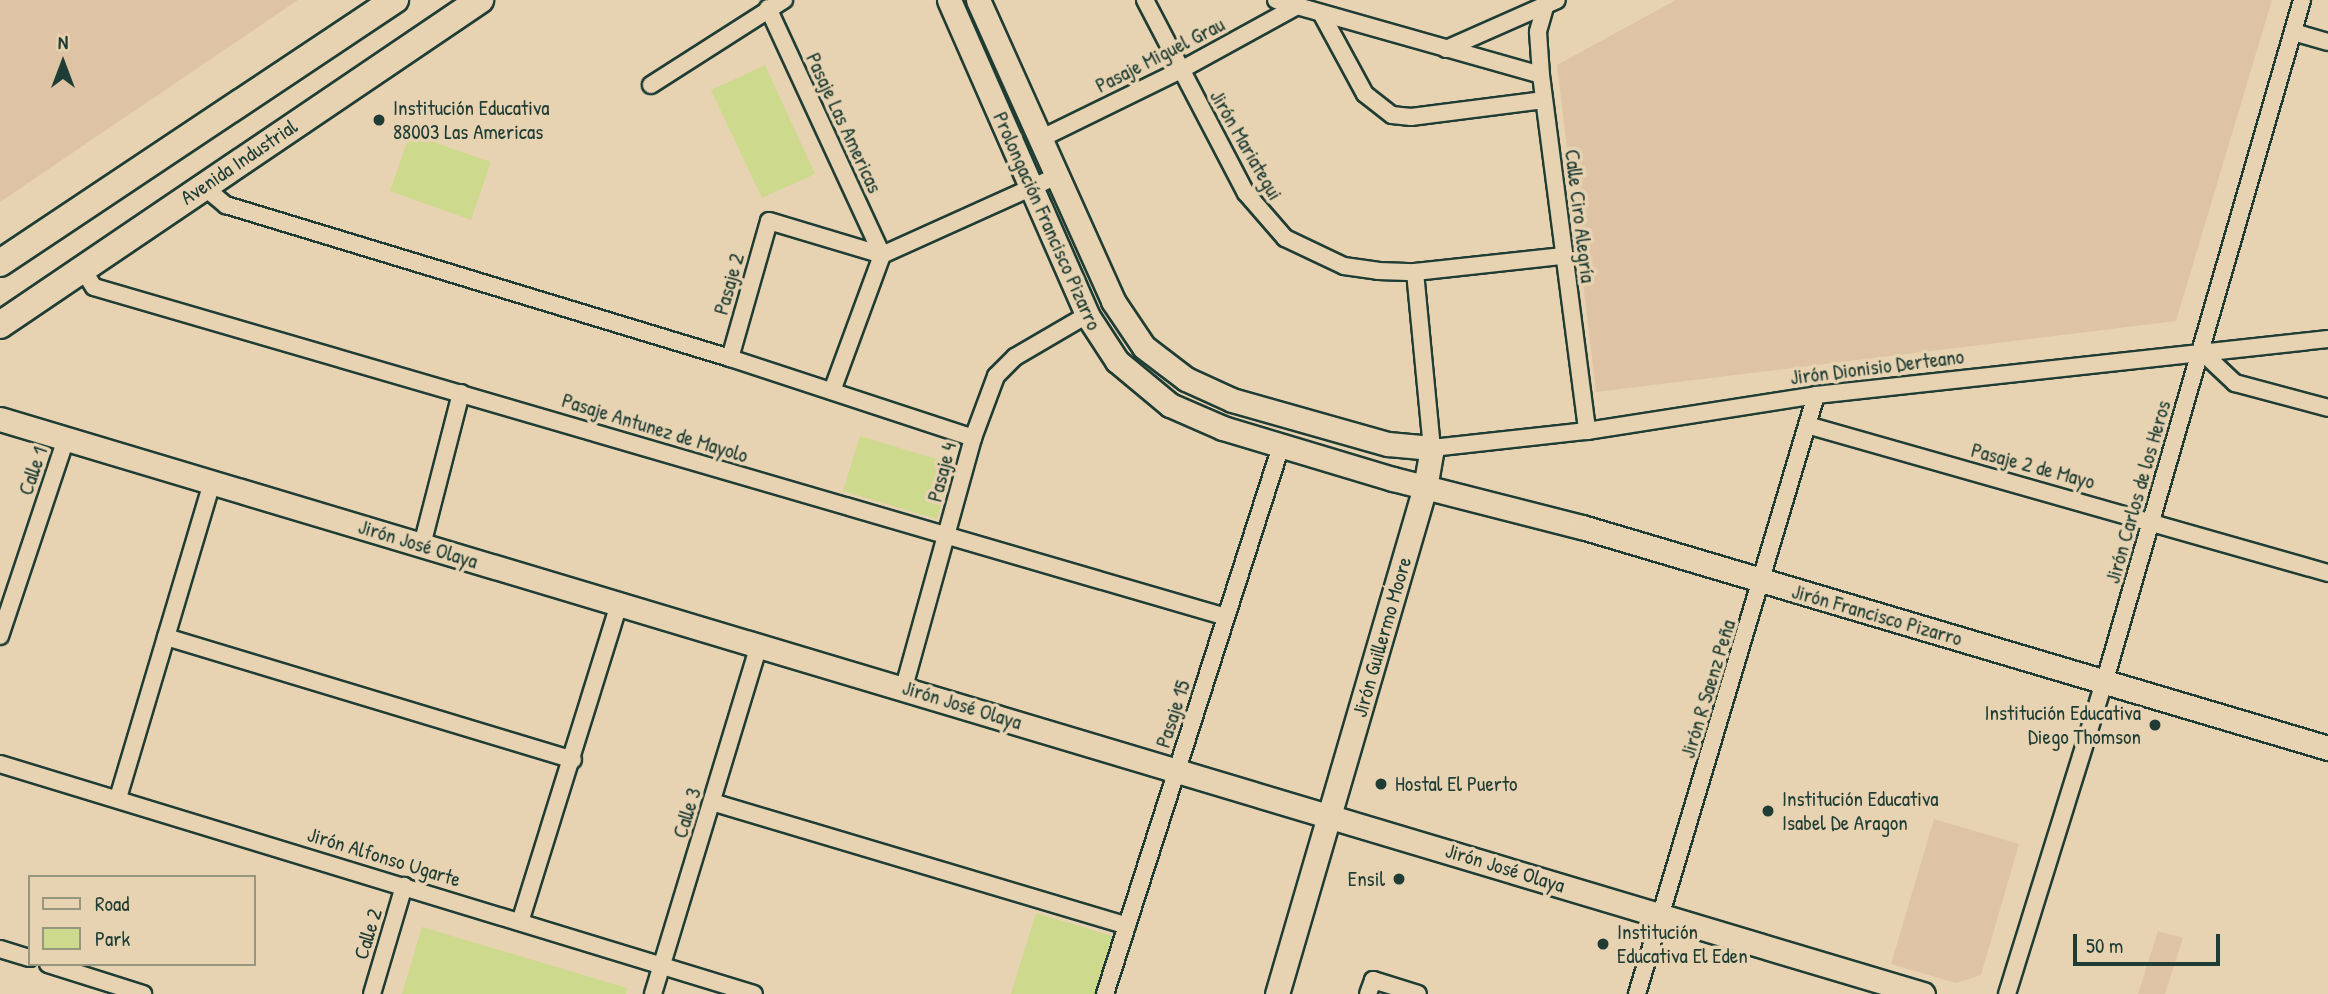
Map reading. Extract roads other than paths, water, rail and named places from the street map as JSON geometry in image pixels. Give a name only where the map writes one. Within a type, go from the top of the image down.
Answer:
[{"type":"main road","points":[[0,263],[395,0]]},
{"type":"main road","name":"Avenida Industrial","points":[[0,325],[480,0]]},
{"type":"main road","name":"Prolongación Francisco Pizarro","points":[[949,0],[1087,315],[1117,361],[1170,405],[1281,446],[1426,487]]},
{"type":"main road","name":"Prolongación Francisco Pizarro","points":[[978,0],[1126,324],[1163,364],[1232,400],[1388,444],[1432,449]]},
{"type":"main road","name":"Jirón José Olaya","points":[[0,419],[422,545],[618,607],[904,687],[1923,994]]},
{"type":"main road","name":"Jirón Guillermo Moore","points":[[1277,994],[1426,487],[1432,449]]},
{"type":"main road","name":"Jirón Francisco Pizarro","points":[[1426,487],[1582,527],[2328,748]]},
{"type":"street","points":[[651,85],[784,0]]},
{"type":"street","name":"Jirón Mariategui","points":[[1145,0],[1179,71],[1246,193],[1285,238],[1345,266],[1415,272],[1563,256]]},
{"type":"street","points":[[1276,0],[1541,75]]},
{"type":"street","name":"Jirón Carlos de los Heros","points":[[2007,994],[2105,680],[2302,0]]},
{"type":"street","points":[[1446,49],[1517,15],[1551,3]]},
{"type":"street","name":"Calle Ciro Alegría","points":[[1551,3],[1538,32],[1541,75],[1587,431]]},
{"type":"street","name":"Pasaje Miguel Grau","points":[[1040,139],[1179,71],[1297,6]]},
{"type":"street","name":"Pasaje Las Americas","points":[[768,8],[882,255]]},
{"type":"street","points":[[1321,13],[1365,94],[1392,115],[1411,117],[1544,100]]},
{"type":"street","points":[[2293,32],[2328,41]]},
{"type":"street","points":[[832,391],[882,255],[1057,176]]},
{"type":"street","points":[[203,186],[226,205],[730,358],[973,438]]},
{"type":"street","name":"Pasaje 2","points":[[730,358],[769,220],[882,255]]},
{"type":"street","name":"Pasaje Antunez de Mayolo","points":[[82,268],[94,287],[1226,617]]},
{"type":"street","name":"Jirón Guillermo Moore","points":[[1415,272],[1432,449]]},
{"type":"street","name":"Pasaje 4","points":[[904,687],[973,438],[1003,365],[1087,315]]},
{"type":"street","name":"Jirón Dionisio Derteano","points":[[1432,449],[1587,431],[1816,395],[2328,339]]},
{"type":"street","points":[[2201,351],[2235,383],[2328,408]]},
{"type":"street","points":[[422,545],[461,393]]},
{"type":"street","name":"Jirón R Saenz Peña","points":[[1637,994],[1763,582],[1816,395]]},
{"type":"street","name":"Pasaje 2 de Mayo","points":[[1807,425],[2152,520],[2328,573]]},
{"type":"street","name":"Calle 1","points":[[0,636],[66,439]]},
{"type":"street","name":"Pasaje 15","points":[[1105,994],[1281,446]]},
{"type":"street","points":[[118,797],[212,482]]},
{"type":"street","points":[[520,922],[573,760],[618,607]]},
{"type":"street","points":[[166,637],[573,760]]},
{"type":"street","name":"Calle 3","points":[[653,994],[759,645]]},
{"type":"street","name":"Jirón Alfonso Ugarte","points":[[0,764],[118,797],[754,994]]},
{"type":"street","points":[[712,802],[1127,926]]},
{"type":"street","name":"Calle 2","points":[[372,994],[404,886]]},
{"type":"street","points":[[0,949],[28,957]]},
{"type":"street","points":[[54,966],[143,994]]},
{"type":"street","points":[[1371,987],[1418,994]]},
{"type":"place","name":"Institución Educativa 88003 Las Americas","points":[[379,120]]},
{"type":"place","name":"Institución Educativa Diego Thomson","points":[[2155,725]]},
{"type":"place","name":"Hostal El Puerto","points":[[1381,784]]},
{"type":"place","name":"Institución Educativa Isabel De Aragon","points":[[1768,811]]},
{"type":"place","name":"Ensil","points":[[1399,879]]},
{"type":"place","name":"Institución Educativa El Eden","points":[[1603,944]]}]
